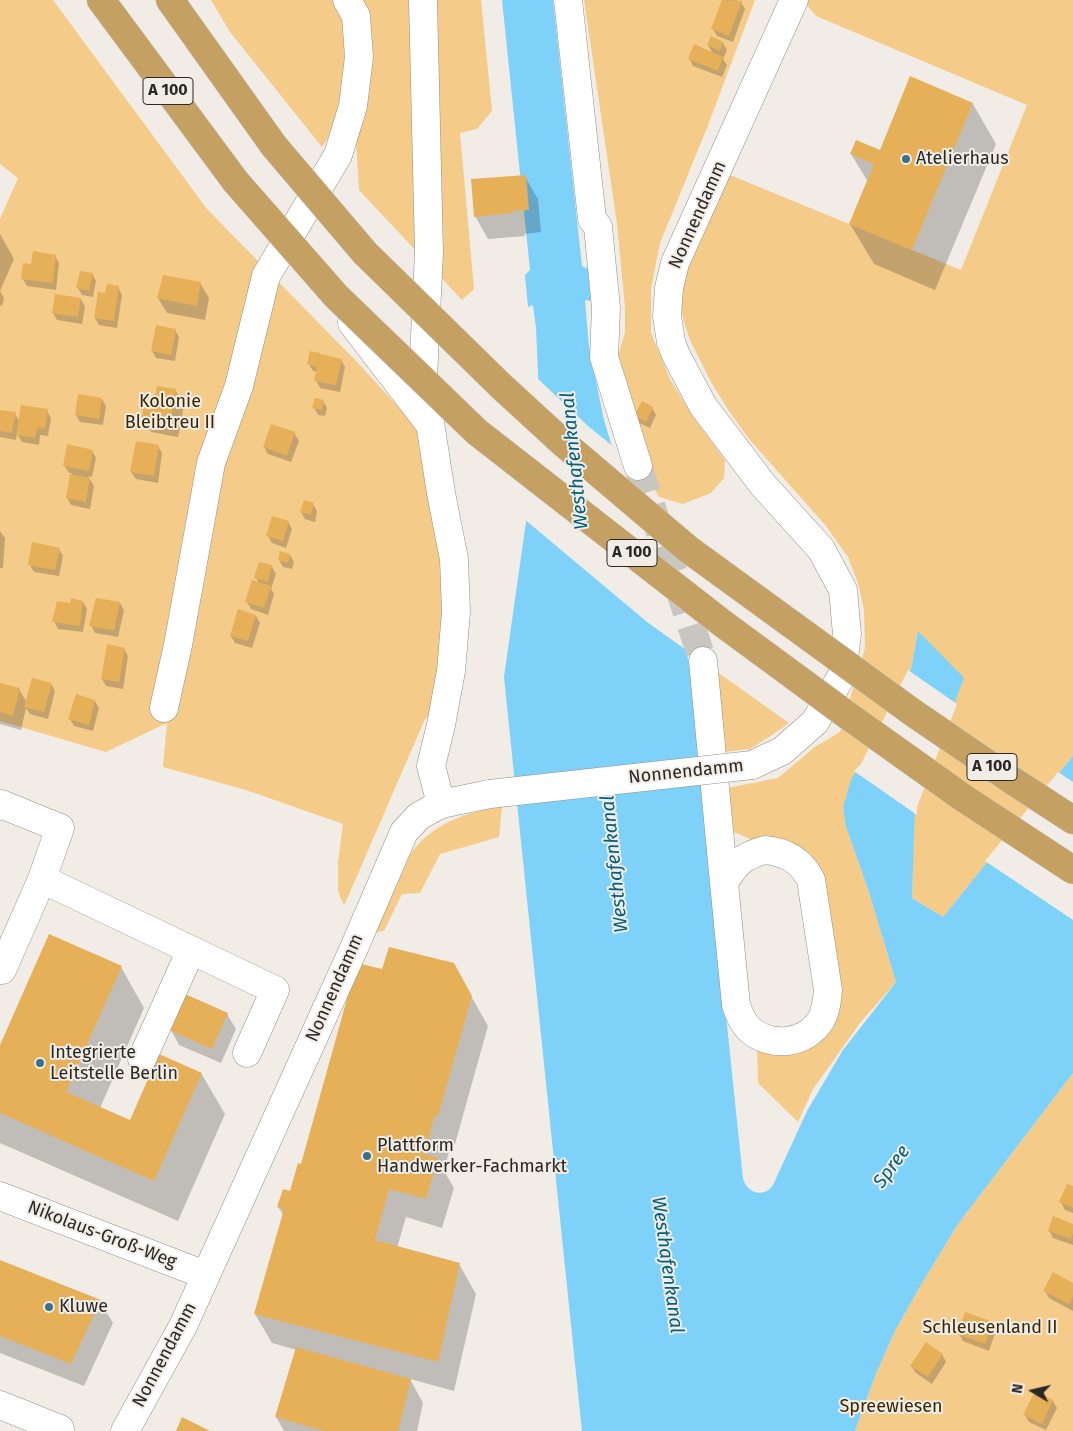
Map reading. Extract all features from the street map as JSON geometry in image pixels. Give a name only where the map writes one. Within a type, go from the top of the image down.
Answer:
[{"type":"highway","name":"A 100","points":[[101,0],[236,182],[336,296],[477,432],[722,623],[840,710],[962,796],[1073,870]]},
{"type":"highway","name":"A 100","points":[[170,0],[274,146],[364,253],[501,386],[562,442],[681,542],[912,712],[1010,780],[1073,820]]},
{"type":"street","points":[[164,708],[178,645],[210,463],[239,386],[266,276],[338,155],[353,106],[359,57],[356,16],[347,0]]},
{"type":"street","points":[[423,0],[429,252],[423,378],[429,423],[454,559],[456,612],[451,671],[431,766],[441,804]]},
{"type":"street","points":[[568,0],[592,219],[598,227],[600,245],[606,308],[604,357],[638,466]]},
{"type":"street","name":"Nonnendamm","points":[[125,1431],[183,1326],[354,948],[404,832],[419,816],[441,804],[490,794],[752,765],[782,751],[815,722],[842,675],[847,634],[843,590],[821,549],[763,485],[702,406],[671,342],[667,316],[667,302],[675,263],[794,0]]},
{"type":"street","points":[[287,239],[429,423]]},
{"type":"street","points":[[702,661],[736,1005],[740,1018],[757,1035],[768,1040],[781,1042],[803,1037],[812,1031],[821,1020],[827,1006],[828,990],[811,880],[807,872],[795,859],[787,854],[765,850],[753,853],[741,860],[724,883]]},
{"type":"street","points":[[0,804],[60,828],[42,879],[2,970],[0,969]]},
{"type":"street","points":[[42,879],[275,990],[247,1053]]},
{"type":"street","points":[[142,1059],[191,950]]},
{"type":"street","name":"Nikolaus-Groß-Weg","points":[[0,1196],[205,1275]]},
{"type":"street","points":[[0,1405],[60,1429]]},
{"type":"green space","name":"Kolonie Bleibtreu II","points":[[0,0],[53,0],[207,209],[358,363],[423,434],[441,532],[446,608],[431,714],[425,719],[344,906],[338,891],[338,862],[343,824],[246,790],[163,767],[167,723],[106,752],[0,721],[0,219],[18,178],[0,164]]},
{"type":"green space","points":[[211,0],[481,0],[492,111],[477,129],[460,133],[474,289],[462,300],[359,190],[355,124],[339,121],[322,147],[230,32]]},
{"type":"green space","points":[[584,0],[755,0],[707,128],[660,243],[651,289],[651,333],[670,379],[694,418],[725,460],[724,478],[711,493],[683,504],[659,497],[650,482],[643,462],[617,360],[625,332],[625,308],[617,224]]},
{"type":"green space","points":[[807,0],[1073,0],[1073,756],[943,917],[912,898],[918,631],[911,669],[843,807],[846,827],[868,889],[896,982],[860,1023],[813,1089],[798,1122],[758,1083],[757,1044],[825,1028],[817,875],[755,841],[731,831],[717,790],[778,778],[815,747],[840,732],[865,648],[864,610],[858,583],[848,557],[826,526],[749,439],[711,382],[690,340],[684,322],[680,303],[686,267],[730,175],[961,270],[1027,105],[816,16],[806,4]]},
{"type":"green space","points":[[709,666],[789,723],[750,749],[716,753]]},
{"type":"green space","points":[[502,807],[499,837],[440,854],[420,893],[402,894],[384,931],[375,932],[410,855],[418,844],[450,821],[476,812]]},
{"type":"green space","name":"Schleusenland II","points":[[1073,1073],[1073,1431],[855,1431],[875,1376],[895,1331],[919,1288],[958,1224]]},
{"type":"water","points":[[502,0],[553,0],[582,266],[588,269],[591,301],[585,300],[589,347],[604,420],[632,513],[685,645],[690,669],[743,1179],[752,1191],[765,1192],[773,1185],[807,1111],[843,1050],[896,982],[868,889],[846,827],[843,807],[852,777],[863,765],[911,669],[918,631],[964,678],[915,806],[912,898],[943,917],[1073,756],[1073,1073],[958,1224],[919,1288],[895,1331],[875,1376],[855,1431],[582,1431],[504,677],[536,451],[539,396],[536,328],[533,305],[528,307],[525,275],[530,270]]},
{"type":"pier","points":[[536,377],[588,426],[615,448],[635,513],[682,627],[689,652],[647,622],[523,518],[535,430]]},
{"type":"pier","points":[[908,670],[957,704],[917,807],[917,815],[854,771],[861,764]]},
{"type":"pier","points":[[1058,772],[1073,782],[1073,920],[985,861]]},
{"type":"building","points":[[722,0],[742,1],[729,36],[711,29]]},
{"type":"building","points":[[711,36],[723,42],[720,51],[707,45]]},
{"type":"building","points":[[694,44],[723,57],[718,71],[688,59]]},
{"type":"building","name":"Atelierhaus","points":[[910,76],[973,103],[912,250],[849,224],[874,164],[850,154],[856,140],[880,150]]},
{"type":"building","points":[[526,175],[529,210],[474,217],[471,179]]},
{"type":"building","points":[[33,251],[56,255],[53,283],[21,279],[23,263],[31,264]]},
{"type":"building","points":[[80,271],[93,273],[89,291],[76,288]]},
{"type":"building","points":[[163,275],[201,282],[197,306],[157,298]]},
{"type":"building","points":[[107,284],[119,286],[114,321],[94,318],[98,292],[105,293]]},
{"type":"building","points":[[55,294],[81,298],[78,317],[52,313]]},
{"type":"building","points":[[156,325],[176,329],[171,355],[151,351]]},
{"type":"building","points":[[310,351],[320,353],[317,367],[307,364]]},
{"type":"building","points":[[320,354],[342,359],[336,385],[314,381]]},
{"type":"building","points":[[157,386],[176,389],[170,422],[142,417],[144,401],[154,403]]},
{"type":"building","points":[[78,394],[102,398],[99,419],[75,415]]},
{"type":"building","points":[[315,398],[324,400],[322,410],[312,408]]},
{"type":"building","points":[[642,401],[653,407],[646,422],[634,416]]},
{"type":"building","points":[[21,405],[48,409],[45,429],[37,428],[35,438],[16,435]]},
{"type":"building","points":[[0,410],[16,412],[12,433],[0,431]]},
{"type":"building","points":[[271,424],[295,432],[287,456],[263,447]]},
{"type":"building","points":[[136,441],[159,445],[154,476],[130,472]]},
{"type":"building","points":[[67,444],[93,450],[89,471],[63,466]]},
{"type":"building","points":[[70,474],[90,478],[86,502],[66,498]]},
{"type":"building","points":[[304,500],[314,503],[311,515],[300,512]]},
{"type":"building","points":[[272,516],[289,521],[283,541],[266,536]]},
{"type":"building","points":[[32,542],[60,548],[55,570],[28,565]]},
{"type":"building","points":[[280,551],[290,554],[288,563],[278,560]]},
{"type":"building","points":[[259,562],[272,565],[268,582],[254,578]]},
{"type":"building","points":[[252,580],[271,586],[264,608],[245,602]]},
{"type":"building","points":[[71,598],[83,601],[80,626],[52,622],[57,601],[70,603]]},
{"type":"building","points":[[96,598],[120,602],[114,630],[89,626]]},
{"type":"building","points":[[238,609],[256,615],[248,641],[230,636]]},
{"type":"building","points":[[107,644],[125,648],[119,682],[101,679]]},
{"type":"building","points":[[32,678],[52,683],[44,712],[24,707]]},
{"type":"building","points":[[0,683],[20,688],[13,716],[0,712]]},
{"type":"building","points":[[76,694],[95,700],[89,725],[68,719]]},
{"type":"building","name":"Integrierte Leitstelle Berlin","points":[[49,934],[122,966],[66,1092],[130,1120],[159,1054],[202,1073],[154,1181],[0,1113],[0,1045]]},
{"type":"building","name":"Plattform Handwerker-Fachmarkt","points":[[389,947],[454,963],[472,996],[438,1116],[435,1115],[424,1154],[438,1158],[426,1199],[389,1189],[375,1240],[460,1263],[438,1362],[254,1314],[284,1209],[277,1207],[283,1189],[290,1191],[298,1163],[301,1164],[357,963],[382,969]]},
{"type":"building","points":[[185,994],[228,1013],[212,1049],[169,1030]]},
{"type":"building","points":[[1067,1184],[1073,1186],[1073,1208],[1059,1202]]},
{"type":"building","points":[[1053,1216],[1073,1224],[1071,1239],[1048,1231]]},
{"type":"building","name":"Kluwe","points":[[0,1260],[101,1300],[71,1364],[0,1336]]},
{"type":"building","points":[[1053,1272],[1073,1283],[1073,1296],[1069,1304],[1043,1291]]},
{"type":"building","points":[[965,1312],[993,1322],[985,1344],[957,1334]]},
{"type":"building","points":[[926,1342],[943,1354],[928,1377],[910,1366]]},
{"type":"building","points":[[296,1347],[411,1379],[398,1431],[324,1431],[275,1417]]},
{"type":"building","points":[[1035,1391],[1053,1400],[1042,1424],[1023,1415]]},
{"type":"building","points":[[182,1417],[210,1431],[176,1431]]},
{"type":"tunnel","points":[[638,466],[703,661]]},
{"type":"place","name":"Atelierhaus","points":[[906,159]]},
{"type":"place","name":"Integrierte Leitstelle Berlin","points":[[40,1063]]},
{"type":"place","name":"Plattform Handwerker-Fachmarkt","points":[[367,1156]]},
{"type":"place","name":"Kluwe","points":[[49,1307]]},
{"type":"water label","name":"Westhafenkanal","points":[[575,461]]},
{"type":"water label","name":"Westhafenkanal","points":[[615,864]]},
{"type":"water label","name":"Spree","points":[[892,1167]]},
{"type":"water label","name":"Westhafenkanal","points":[[667,1265]]},
{"type":"park label","name":"Spreewiesen","points":[[891,1407]]}]
